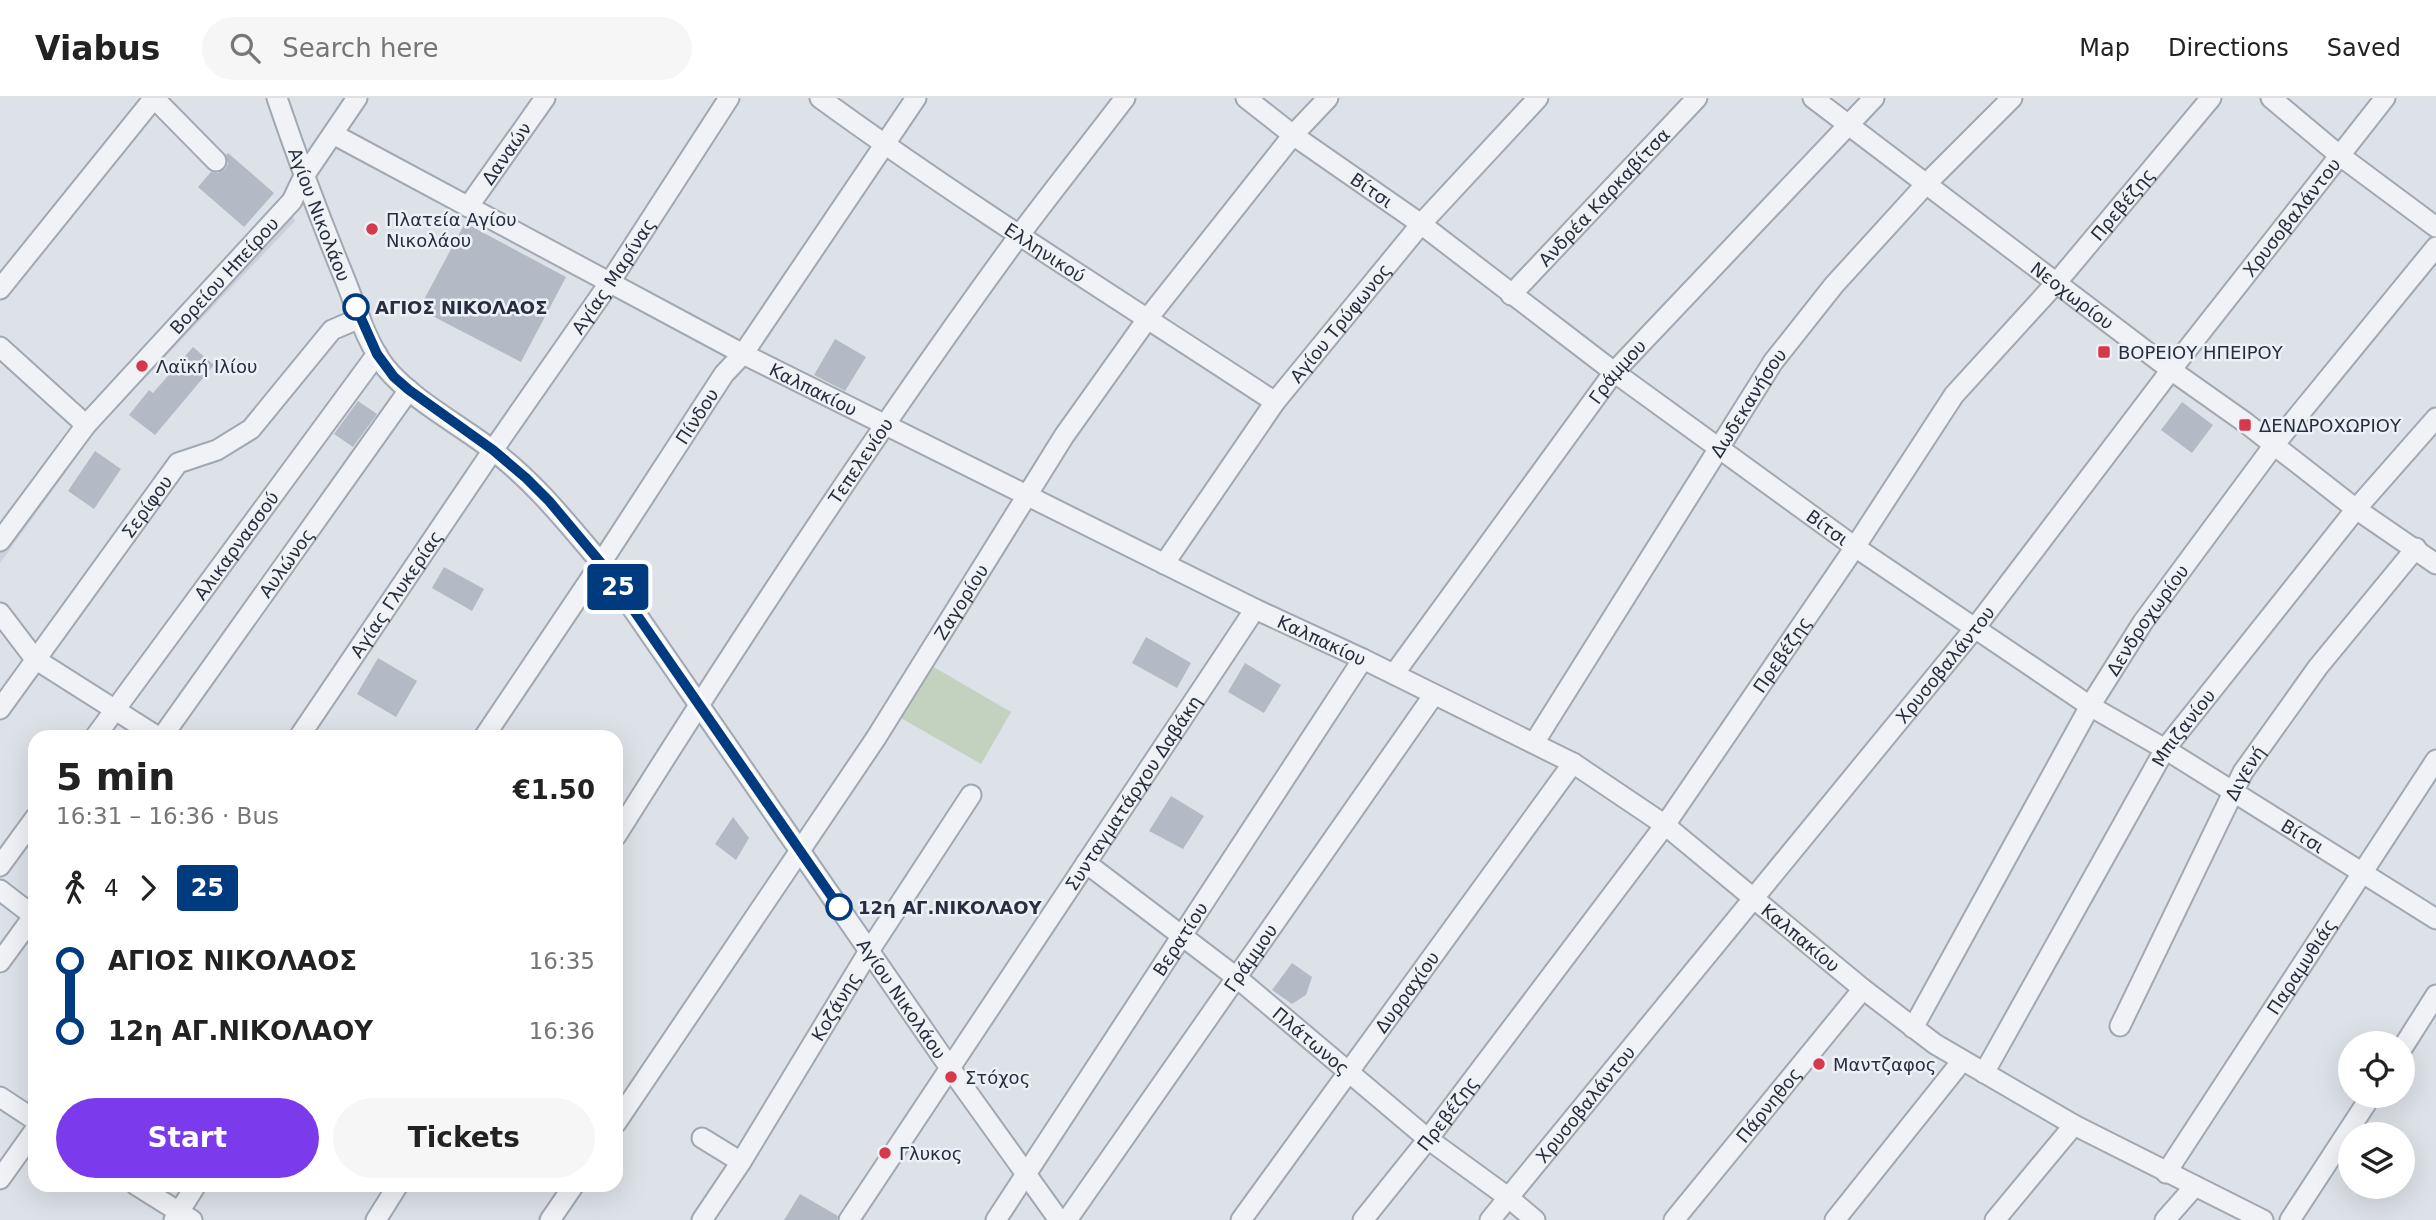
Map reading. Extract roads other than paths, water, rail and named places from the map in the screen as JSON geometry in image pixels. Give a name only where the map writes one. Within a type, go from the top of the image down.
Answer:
[{"type":"street","points":[[0,289],[154,98],[216,161]]},
{"type":"street","name":"Αγίου Νικολάου","points":[[277,98],[303,176],[360,318],[384,366],[409,390],[493,450],[549,501],[601,563],[950,1068],[1059,1220]]},
{"type":"street","name":"Βορείου Ηπείρου","points":[[0,541],[86,425],[292,201],[303,176],[357,98]]},
{"type":"street","name":"Δαναών","points":[[468,207],[545,98]]},
{"type":"street","name":"Αγίας Μαρίνας","points":[[493,450],[610,282],[729,98]]},
{"type":"street","name":"Ελληνικού","points":[[820,98],[1019,236],[1275,402]]},
{"type":"street","name":"Πίνδου","points":[[489,730],[724,374],[743,354],[916,98]]},
{"type":"street","name":"Τεπελενίου","points":[[623,825],[699,704],[885,425],[1019,236],[1125,98]]},
{"type":"street","name":"Βίτσι","points":[[1246,98],[1293,135],[1422,224],[1511,295],[1854,547],[2090,706],[2165,749],[2436,919]]},
{"type":"street","name":"Ζαγορίου","points":[[623,1113],[876,738],[1064,436],[1148,318],[1293,135],[1328,98]]},
{"type":"street","name":"Αγίου Τρύφωνος","points":[[1164,564],[1275,402],[1422,224],[1538,98]]},
{"type":"street","name":"Ανδρέα Καρκαβίτσα","points":[[1511,295],[1697,98]]},
{"type":"street","name":"Νεοχωρίου","points":[[1813,98],[2356,509],[2436,564]]},
{"type":"street","name":"Γράμμου","points":[[1394,674],[1614,372],[1874,98]]},
{"type":"street","name":"Δωδεκανήσου","points":[[1534,743],[1773,362],[1801,326],[1927,183],[2012,98]]},
{"type":"street","name":"Πρεβέζης","points":[[1363,1220],[1428,1139],[1665,825],[1954,395],[2057,282],[2211,98]]},
{"type":"street","points":[[2271,98],[2339,155],[2436,227]]},
{"type":"street","name":"Χρυσοβαλάντου","points":[[1490,1220],[1975,628],[2171,370],[2385,98]]},
{"type":"street","name":"Καλπακίου","points":[[333,134],[743,354],[1255,609],[1573,763],[1665,825],[1863,989],[1913,1028],[1962,1061],[2074,1125],[2263,1220]]},
{"type":"street","name":"Δενδροχωρίου","points":[[1913,1028],[2090,706],[2143,622],[2274,445],[2436,247]]},
{"type":"street","name":"Σερίφου","points":[[0,709],[178,463],[217,450],[251,429],[332,330],[360,318]]},
{"type":"street","points":[[0,348],[86,425]]},
{"type":"street","name":"Αλικαρνασσού","points":[[100,730],[377,354]]},
{"type":"street","name":"Αυλώνος","points":[[165,730],[409,390]]},
{"type":"street","name":"Μπιζανίου","points":[[1984,1073],[2165,749],[2356,509],[2436,418]]},
{"type":"street","name":"Αγίας Γλυκερίας","points":[[304,730],[493,450]]},
{"type":"street","name":"Διγενή","points":[[2120,1026],[2243,772],[2318,667],[2416,548]]},
{"type":"street","name":"Συνταγματάρχου Δαβάκη","points":[[849,1220],[1255,609]]},
{"type":"street","points":[[0,613],[35,659],[148,730]]},
{"type":"street","name":"Βερατίου","points":[[996,1220],[1363,659]]},
{"type":"street","name":"Γράμμου","points":[[1067,1220],[1433,696]]},
{"type":"street","name":"Παραμυθιάς","points":[[2166,1173],[2436,760]]},
{"type":"street","name":"Δυρραχίου","points":[[1241,1220],[1573,763]]},
{"type":"street","name":"Κοζάνης","points":[[702,1220],[741,1162],[869,951],[971,795]]},
{"type":"street","points":[[0,866],[28,828]]},
{"type":"street","name":"Πλάτωνος","points":[[1086,863],[1236,977],[1428,1139],[1535,1220]]},
{"type":"street","points":[[0,890],[28,910]]},
{"type":"street","points":[[0,962],[28,924]]},
{"type":"street","name":"Πάρνηθος","points":[[1674,1220],[1863,989]]},
{"type":"street","points":[[2413,1031],[2436,995]]},
{"type":"street","points":[[1835,1220],[1962,1061]]},
{"type":"street","points":[[0,1097],[28,1115]]},
{"type":"street","points":[[2290,1220],[2363,1108]]},
{"type":"street","points":[[1995,1220],[2074,1125]]},
{"type":"street","points":[[702,1138],[741,1162]]},
{"type":"street","points":[[0,1179],[28,1140]]},
{"type":"street","points":[[2165,1220],[2195,1186]]},
{"type":"street","points":[[146,1192],[182,1217],[193,1192]]},
{"type":"street","points":[[376,1220],[394,1192]]},
{"type":"street","points":[[550,1220],[569,1192]]},
{"type":"place","name":"Πλατεία Αγίου Νικολάου","points":[[372,229]]},
{"type":"place","name":"ΑΓΙΟΣ ΝΙΚΟΛΑΟΣ","points":[[356,307]]},
{"type":"place","name":"ΒΟΡΕΙΟΥ ΗΠΕΙΡΟΥ","points":[[2104,352]]},
{"type":"place","name":"Λαϊκή Ιλίου","points":[[142,366]]},
{"type":"place","name":"ΔΕΝΔΡΟΧΩΡΙΟΥ","points":[[2245,425]]},
{"type":"place","name":"12η ΑΓ.ΝΙΚΟΛΑΟΥ","points":[[839,907]]},
{"type":"place","name":"Μαντζαφος","points":[[1819,1064]]},
{"type":"place","name":"Στόχος","points":[[951,1077]]},
{"type":"place","name":"Γλυκος","points":[[885,1153]]}]
